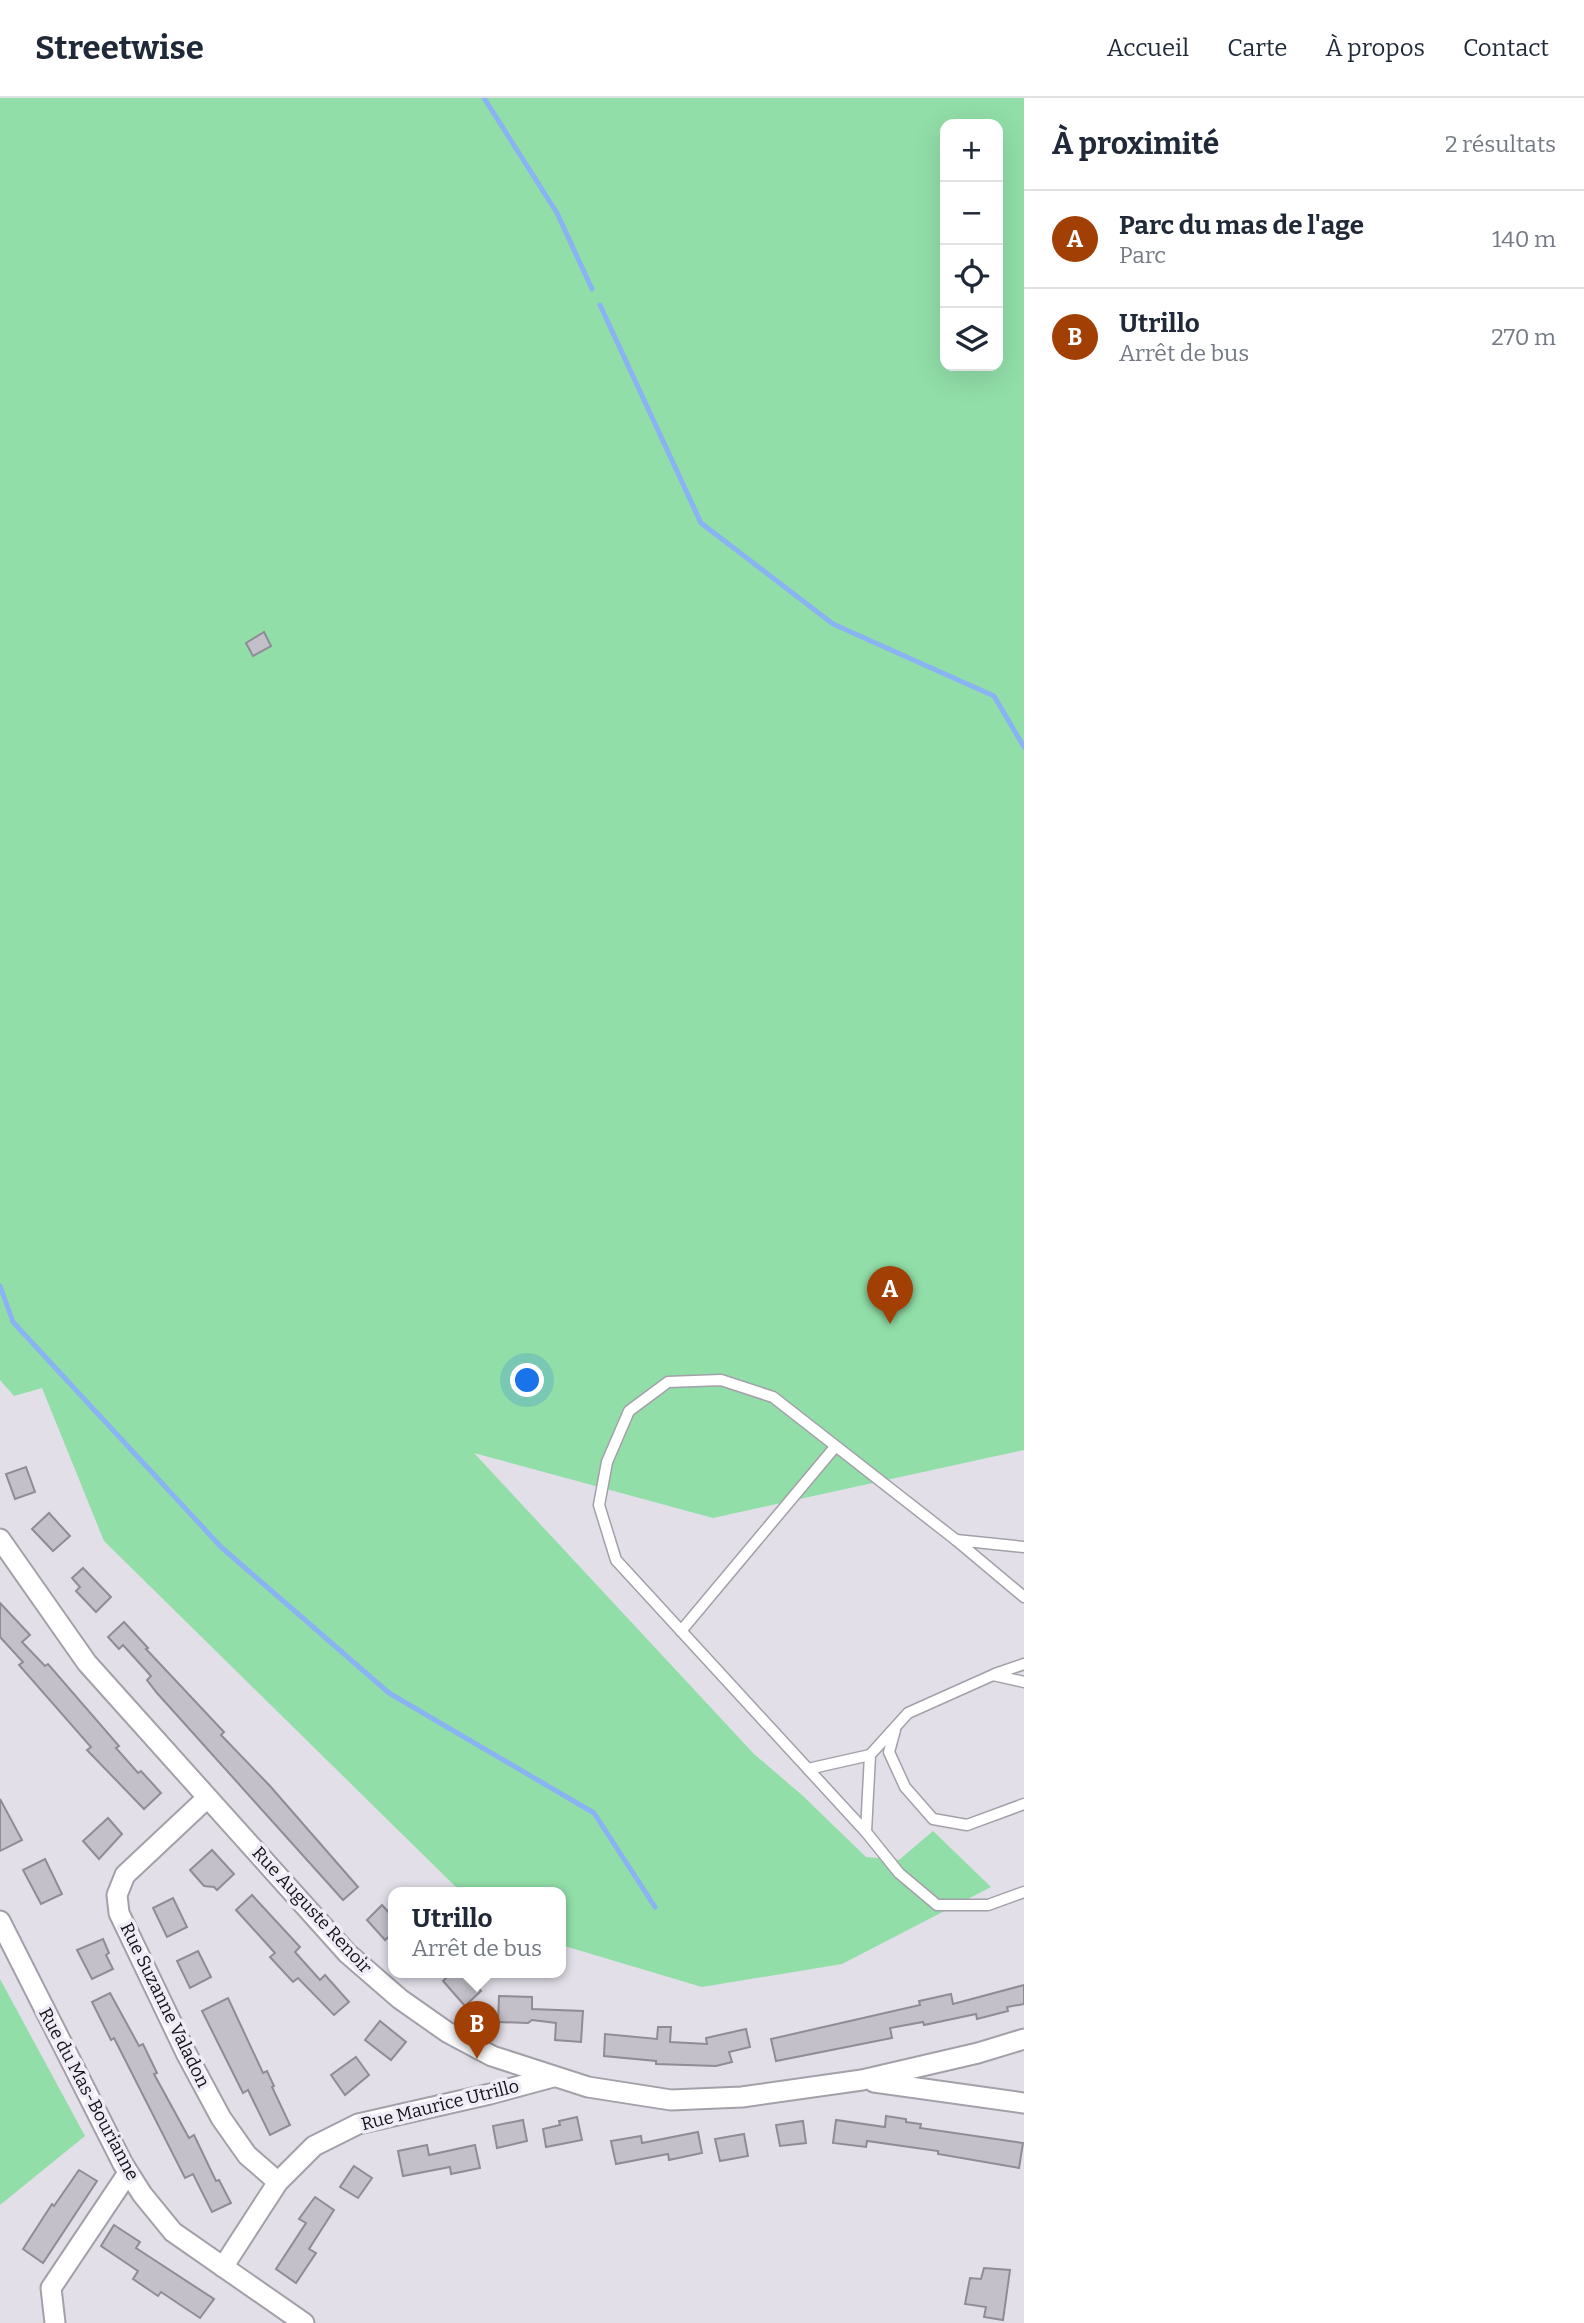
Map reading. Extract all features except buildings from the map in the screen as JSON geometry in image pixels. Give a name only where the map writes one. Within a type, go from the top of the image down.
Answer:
[{"type":"street","name":"Rue Auguste Renoir","points":[[0,1539],[87,1663],[347,1953],[400,1999],[447,2032],[492,2056],[588,2087],[671,2100],[742,2097],[862,2080],[978,2053],[1024,2039]]},
{"type":"street","name":"Rue Suzanne Valadon","points":[[207,1798],[125,1875],[117,1895],[120,1913],[186,2053],[221,2118],[247,2155],[278,2182]]},
{"type":"street","name":"Rue du Mas-Bourianne","points":[[0,1921],[128,2173],[142,2194],[173,2232],[304,2323]]},
{"type":"street","name":"Rue Maurice Utrillo","points":[[223,2267],[278,2182],[314,2146],[358,2124],[554,2077]]},
{"type":"street","name":"Rue Auguste Renoir","points":[[862,2080],[1024,2103]]},
{"type":"street","points":[[55,2323],[51,2288],[128,2173]]},
{"type":"lane","points":[[1024,1597],[774,1397],[721,1380],[668,1382],[629,1411],[607,1462],[599,1505],[616,1560],[866,1832],[899,1873],[937,1905],[988,1905],[1024,1892]]},
{"type":"lane","points":[[681,1631],[835,1447]]},
{"type":"lane","points":[[956,1540],[1024,1548]]},
{"type":"lane","points":[[808,1769],[870,1755],[908,1713],[1024,1664]]},
{"type":"lane","points":[[993,1675],[1024,1682]]},
{"type":"lane","points":[[895,1727],[889,1752],[905,1787],[933,1819],[967,1825],[1024,1804]]},
{"type":"lane","points":[[866,1832],[870,1755]]},
{"type":"green space","points":[[0,98],[1024,98],[1024,1450],[713,1518],[474,1453],[754,1754],[803,1796],[866,1857],[899,1860],[933,1831],[991,1887],[842,1964],[702,1987],[566,1946],[566,1887],[456,1887],[104,1541],[42,1388],[14,1396],[0,1380]]},
{"type":"green space","points":[[0,1979],[85,2136],[0,2205]]},
{"type":"waterway","points":[[484,98],[557,213],[592,289]]},
{"type":"waterway","points":[[600,305],[701,523],[833,624],[994,696],[1024,747]]},
{"type":"waterway","points":[[0,1286],[13,1322],[221,1547],[389,1693],[594,1813],[655,1907]]},
{"type":"place","name":"Parc du mas de l'age","points":[[890,1324]]},
{"type":"place","name":"Utrillo","points":[[477,2059]]}]
